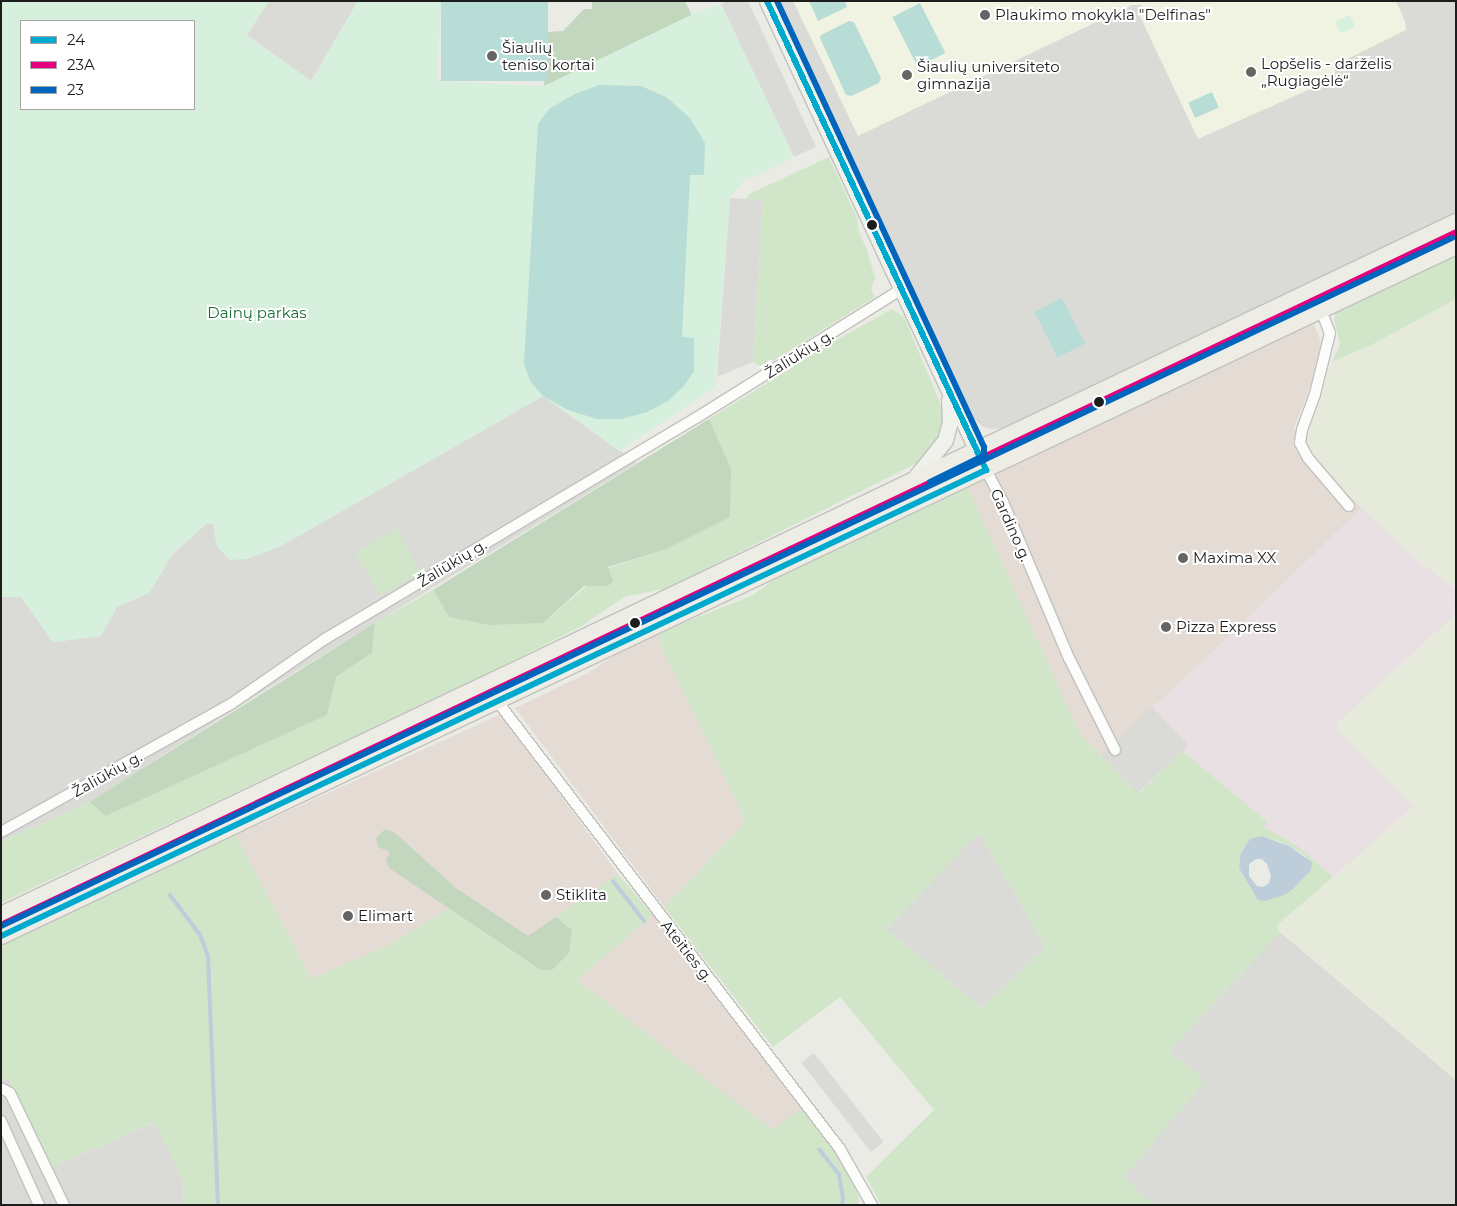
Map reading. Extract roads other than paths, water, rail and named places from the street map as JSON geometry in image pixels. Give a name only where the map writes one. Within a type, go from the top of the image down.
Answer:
[{"type":"main road","name":"Gardino g.","points":[[767,1],[900,290],[986,470]]},
{"type":"main road","points":[[1,915],[1456,222]]},
{"type":"main road","points":[[1,936],[1456,246]]},
{"type":"main road","points":[[1327,284],[1337,303]]},
{"type":"main road","points":[[914,479],[940,449],[949,432],[950,410],[946,386]]},
{"type":"main road","points":[[486,684],[497,702]]},
{"type":"main road","points":[[86,874],[95,892]]},
{"type":"street","name":"Žaliūkių g.","points":[[1,832],[231,704],[325,639],[696,418],[900,290]]},
{"type":"street","points":[[1321,310],[1330,334],[1315,394],[1302,430],[1300,443],[1308,458],[1349,506]]},
{"type":"street","name":"Gardino g.","points":[[986,470],[1003,502],[1065,649],[1115,750]]},
{"type":"street","name":"Ateities g.","points":[[497,702],[840,1149],[871,1204]]},
{"type":"street","points":[[1,1088],[10,1093],[64,1205]]},
{"type":"street","points":[[1,1121],[39,1205]]},
{"type":"waterway","points":[[613,881],[644,921]]},
{"type":"waterway","points":[[170,895],[200,935],[208,956],[218,1205]]},
{"type":"waterway","points":[[819,1149],[839,1175],[843,1198],[842,1205]]},
{"type":"place","name":"Plaukimo mokykla \"Delfinas\"","points":[[985,15]]},
{"type":"place","name":"Šiaulių teniso kortai","points":[[492,56]]},
{"type":"place","name":"Lopšelis - darželis „Rugiagėlė“","points":[[1251,72]]},
{"type":"place","name":"Šiaulių universiteto gimnazija","points":[[907,75]]},
{"type":"place","name":"Maxima XX","points":[[1183,558]]},
{"type":"place","name":"Pizza Express","points":[[1166,627]]},
{"type":"place","name":"Stiklita","points":[[546,895]]},
{"type":"place","name":"Elimart","points":[[348,916]]},
{"type":"park label","name":"Dainų parkas","points":[[257,313]]}]
